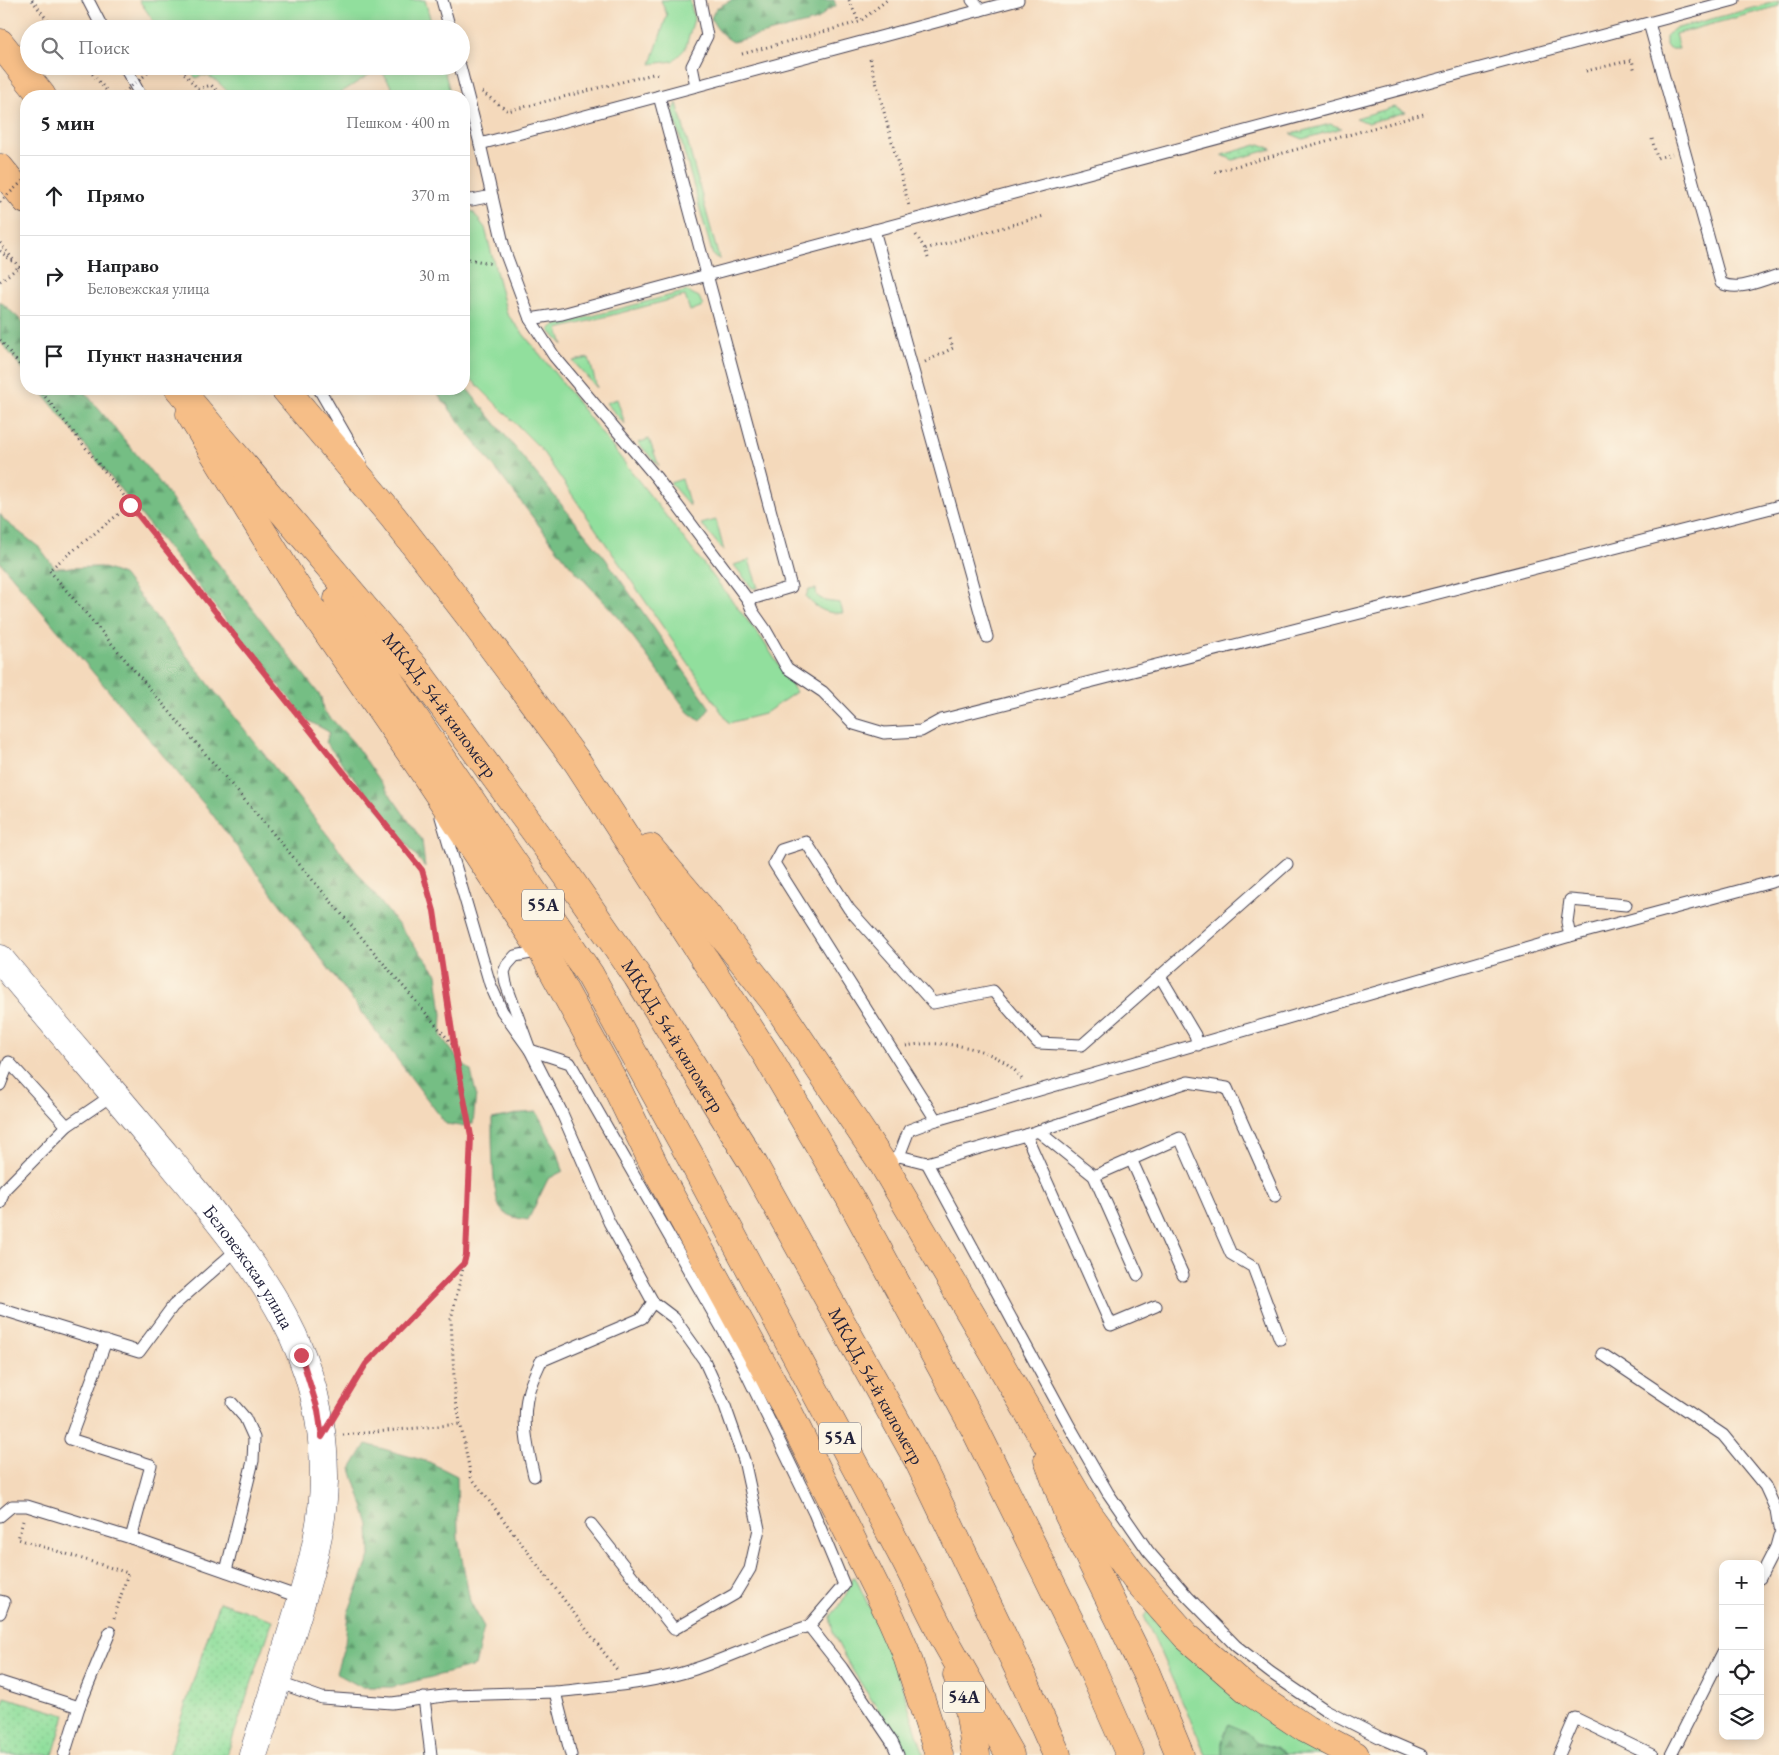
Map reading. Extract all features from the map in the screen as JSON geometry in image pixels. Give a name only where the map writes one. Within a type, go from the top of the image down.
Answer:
[{"type":"main road","points":[[0,43],[20,68]]},
{"type":"main road","points":[[25,75],[37,90]]},
{"type":"main road","points":[[0,168],[20,193]]},
{"type":"main road","points":[[179,395],[295,585],[419,765],[544,954],[613,1080],[658,1174],[790,1415],[891,1618],[905,1650],[939,1755]]},
{"type":"main road","name":"МКАД, 54-й километр","points":[[184,395],[415,668],[558,863],[647,993],[754,1166],[919,1462],[1021,1674],[1057,1755]]},
{"type":"main road","points":[[290,395],[393,517],[578,763],[766,1054],[850,1198],[975,1429],[1080,1642],[1130,1755]]},
{"type":"main road","name":"55А","points":[[286,516],[392,686],[590,975],[690,1156],[908,1564],[944,1640],[1010,1755]]},
{"type":"main road","points":[[578,763],[704,912],[774,1001],[891,1160],[1033,1421],[1090,1517],[1135,1578],[1186,1636],[1249,1691],[1306,1729],[1355,1755]]},
{"type":"main road","points":[[1033,1421],[1068,1514],[1146,1673],[1180,1755]]},
{"type":"main road","name":"54А","points":[[944,1640],[969,1710],[976,1755]]},
{"type":"street","name":"Беловежская улица","points":[[0,959],[115,1093],[240,1247],[286,1318],[310,1381],[318,1410],[322,1437],[324,1482],[319,1530],[302,1598],[253,1755]]},
{"type":"lane","points":[[88,0],[98,20]]},
{"type":"lane","points":[[442,0],[448,20]]},
{"type":"lane","points":[[696,86],[692,66],[707,36],[700,0]]},
{"type":"lane","points":[[972,0],[981,10]]},
{"type":"lane","points":[[480,144],[1018,0]]},
{"type":"lane","points":[[530,319],[562,314],[1734,0]]},
{"type":"lane","points":[[1649,23],[1721,283],[1730,288],[1779,276]]},
{"type":"lane","points":[[129,75],[138,90]]},
{"type":"lane","points":[[462,75],[466,90]]},
{"type":"lane","points":[[658,96],[791,587],[748,600]]},
{"type":"lane","points":[[470,105],[509,263],[530,319],[554,356],[656,477],[748,600],[753,612],[787,668],[823,692],[854,724],[884,733],[921,731],[941,720],[1779,506]]},
{"type":"lane","points":[[0,185],[20,201]]},
{"type":"lane","points":[[470,200],[492,196]]},
{"type":"lane","points":[[874,230],[986,637]]},
{"type":"lane","points":[[322,395],[393,517]]},
{"type":"lane","points":[[277,1682],[322,1698],[392,1703],[451,1695],[555,1692],[630,1685],[694,1669],[783,1634],[809,1626],[844,1585],[814,1513],[739,1358],[570,1062],[530,1050],[502,1011],[490,984],[444,823],[419,765]]},
{"type":"lane","points":[[936,1120],[774,863],[781,850],[806,842],[849,909],[934,1003],[993,991],[1038,1043],[1082,1045],[1287,864]]},
{"type":"lane","points":[[1275,1196],[1227,1088],[1188,1082],[1032,1133],[927,1163],[891,1160],[909,1130],[936,1120],[1570,936],[1779,880]]},
{"type":"lane","points":[[1570,936],[1566,922],[1570,900],[1626,905]]},
{"type":"lane","points":[[544,954],[531,953],[515,956],[504,972],[506,984],[530,1050],[561,1111],[609,1222],[653,1302],[674,1318],[704,1360],[725,1406],[744,1460],[759,1529],[750,1568],[735,1594],[674,1629],[591,1524]]},
{"type":"lane","points":[[1160,976],[1195,1036],[1198,1045]]},
{"type":"lane","points":[[0,1085],[9,1062],[67,1126]]},
{"type":"lane","points":[[0,1203],[4,1190],[67,1126],[115,1093]]},
{"type":"lane","points":[[1032,1133],[1094,1176],[1138,1275]]},
{"type":"lane","points":[[1032,1133],[1111,1325],[1156,1306]]},
{"type":"lane","points":[[1094,1176],[1180,1138],[1231,1254],[1253,1267],[1280,1339]]},
{"type":"lane","points":[[1131,1159],[1183,1275]]},
{"type":"lane","points":[[927,1163],[1089,1460],[1108,1493],[1148,1551],[1188,1597],[1236,1646],[1271,1673],[1324,1709],[1379,1737],[1421,1755]]},
{"type":"lane","points":[[0,1309],[139,1352],[173,1306],[240,1247]]},
{"type":"lane","points":[[534,1476],[528,1451],[524,1417],[529,1389],[541,1361],[642,1318],[653,1302]]},
{"type":"lane","points":[[106,1341],[70,1439],[151,1465],[131,1538]]},
{"type":"lane","points":[[1602,1354],[1723,1435],[1766,1486],[1776,1510],[1779,1528]]},
{"type":"lane","points":[[226,1571],[254,1453],[254,1438],[245,1418],[232,1403]]},
{"type":"lane","points":[[0,1516],[12,1506],[27,1506],[131,1538],[302,1598]]},
{"type":"lane","points":[[1764,1570],[1776,1547],[1779,1536]]},
{"type":"lane","points":[[0,1601],[4,1602],[0,1613]]},
{"type":"lane","points":[[809,1626],[842,1668],[892,1742],[898,1755]]},
{"type":"lane","points":[[64,1755],[79,1707],[110,1632]]},
{"type":"lane","points":[[1670,1755],[1719,1660]]},
{"type":"lane","points":[[0,1682],[79,1707]]},
{"type":"lane","points":[[555,1692],[571,1755]]},
{"type":"lane","points":[[424,1698],[431,1755]]},
{"type":"lane","points":[[1559,1755],[1575,1718],[1652,1755]]},
{"type":"path","points":[[32,0],[47,20]]},
{"type":"path","points":[[848,0],[859,22]]},
{"type":"path","points":[[742,54],[859,22],[888,0]]},
{"type":"path","points":[[870,59],[909,206]]},
{"type":"path","points":[[1586,71],[1632,60],[1635,72]]},
{"type":"path","points":[[482,92],[508,111],[654,74],[661,75]]},
{"type":"path","points":[[94,75],[107,90]]},
{"type":"path","points":[[127,90],[145,75]]},
{"type":"path","points":[[186,75],[198,89],[211,85],[216,90]]},
{"type":"path","points":[[1215,172],[1427,113]]},
{"type":"path","points":[[1652,139],[1657,158],[1684,151]]},
{"type":"path","points":[[0,202],[20,184]]},
{"type":"path","points":[[925,249],[1044,216]]},
{"type":"path","points":[[916,234],[928,258]]},
{"type":"path","points":[[0,244],[19,267]]},
{"type":"path","points":[[0,251],[19,267]]},
{"type":"path","points":[[470,259],[498,265],[509,263]]},
{"type":"path","points":[[0,281],[19,267]]},
{"type":"path","points":[[912,368],[953,348],[949,335]]},
{"type":"path","points":[[0,340],[20,365]]},
{"type":"path","points":[[44,395],[422,870],[434,911],[454,1045],[471,1136],[466,1255],[451,1319],[455,1396],[471,1478],[630,1685]]},
{"type":"path","points":[[130,505],[49,570],[454,1045]]},
{"type":"path","points":[[892,1050],[917,1044],[944,1044],[968,1047],[993,1055],[1019,1073],[1030,1092]]},
{"type":"path","points":[[322,1437],[366,1364],[464,1263]]},
{"type":"path","points":[[322,1437],[460,1424]]},
{"type":"path","points":[[27,1506],[18,1539],[128,1573],[110,1632]]},
{"type":"green space","points":[[139,0],[425,0],[431,20],[153,20]]},
{"type":"green space","points":[[661,0],[690,0],[694,19],[685,49],[673,61],[651,64],[667,15]]},
{"type":"green space","points":[[732,0],[834,0],[836,6],[826,11],[818,20],[733,42],[720,32],[711,18],[716,8]]},
{"type":"green space","points":[[1779,1],[1779,6],[1675,34],[1679,49],[1669,49],[1666,45],[1666,36],[1674,29]]},
{"type":"green space","points":[[194,75],[369,75],[345,90],[226,90],[211,77],[201,76],[196,78]]},
{"type":"green space","points":[[384,75],[445,75],[449,90],[393,90]]},
{"type":"green space","points":[[677,103],[720,259],[713,256],[673,112]]},
{"type":"green space","points":[[1394,107],[1406,112],[1368,123],[1356,118]]},
{"type":"green space","points":[[1330,124],[1342,128],[1303,139],[1291,134]]},
{"type":"green space","points":[[1260,144],[1272,149],[1233,160],[1222,155]]},
{"type":"green space","points":[[470,211],[485,228],[507,314],[762,639],[796,692],[764,714],[729,723],[540,448],[470,378]]},
{"type":"green space","points":[[687,291],[699,297],[703,306],[690,311],[685,296],[558,329],[563,345],[549,330],[554,326]]},
{"type":"green space","points":[[0,301],[20,319],[20,366],[0,341]]},
{"type":"green space","points":[[589,358],[597,388],[573,361]]},
{"type":"green space","points":[[470,392],[605,558],[710,708],[700,721],[688,712],[619,618],[568,563],[439,395],[470,395]]},
{"type":"green space","points":[[44,395],[87,395],[157,479],[210,553],[321,697],[323,710],[353,742],[422,840],[425,867],[326,743],[329,732],[307,720]]},
{"type":"green space","points":[[617,399],[625,424],[606,403]]},
{"type":"green space","points":[[649,439],[659,466],[638,443]]},
{"type":"green space","points":[[682,479],[690,506],[670,483]]},
{"type":"green space","points":[[0,514],[5,521],[40,548],[55,568],[101,567],[123,575],[437,974],[442,1014],[441,1036],[455,1055],[471,1071],[476,1094],[473,1124],[461,1126],[446,1124],[209,810],[0,562]]},
{"type":"green space","points":[[716,520],[724,551],[701,524]]},
{"type":"green space","points":[[749,560],[758,588],[752,588],[734,565]]},
{"type":"green space","points":[[816,589],[817,596],[825,601],[840,603],[843,613],[827,612],[818,608],[810,601],[806,597],[808,590]]},
{"type":"green space","points":[[537,1112],[557,1149],[563,1171],[548,1179],[528,1220],[512,1217],[500,1208],[497,1201],[493,1165],[492,1119]]},
{"type":"green space","points":[[366,1444],[429,1462],[457,1476],[458,1538],[470,1601],[484,1627],[475,1666],[392,1687],[361,1687],[336,1673],[345,1643],[348,1613],[370,1556],[369,1525],[351,1469]]},
{"type":"green space","points":[[853,1577],[855,1577],[883,1636],[897,1670],[924,1755],[909,1755],[862,1686],[839,1646],[832,1629],[831,1617],[844,1598]]},
{"type":"green space","points":[[219,1602],[273,1620],[227,1755],[169,1755]]},
{"type":"green space","points":[[1149,1610],[1332,1755],[1284,1755],[1276,1748],[1257,1743],[1245,1731],[1222,1742],[1222,1755],[1206,1755],[1144,1616]]},
{"type":"green space","points":[[5,1697],[65,1715],[53,1755],[0,1755],[0,1715]]},
{"type":"green space","points":[[1228,1724],[1245,1731],[1257,1743],[1276,1748],[1284,1755],[1222,1755],[1222,1742]]},
{"type":"route","points":[[130,505],[422,870],[434,911],[454,1045],[471,1136],[466,1255],[464,1263],[366,1364],[322,1437],[318,1410],[301,1355]]}]
